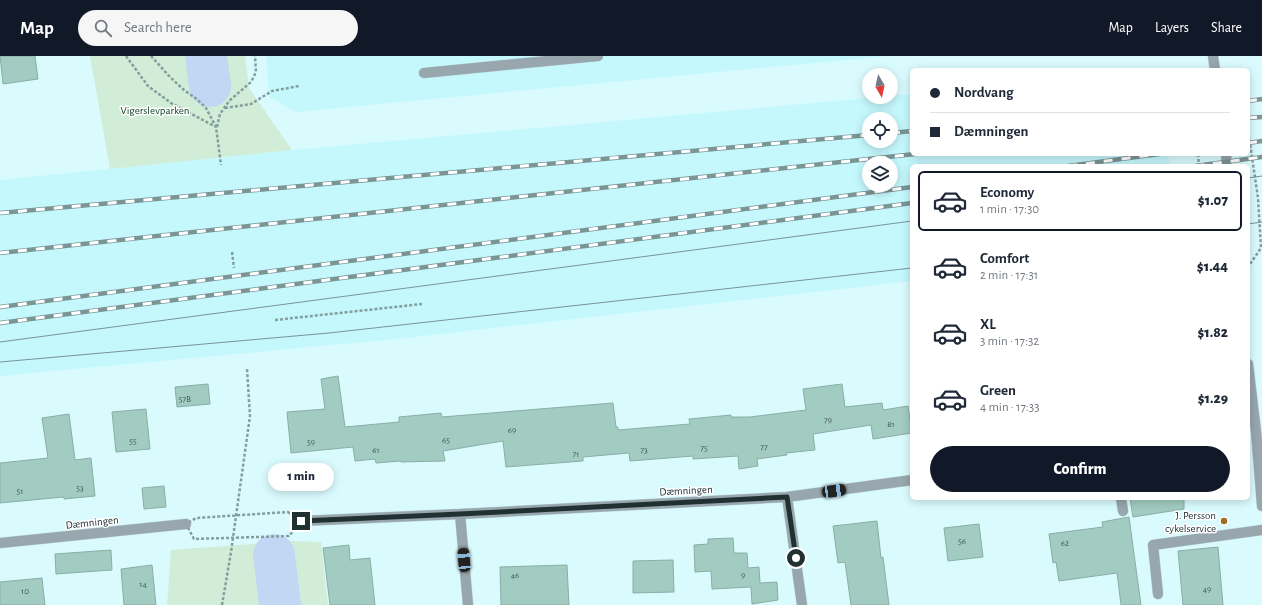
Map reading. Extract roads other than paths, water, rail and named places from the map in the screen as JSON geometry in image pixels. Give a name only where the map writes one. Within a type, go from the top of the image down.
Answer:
[{"type":"street","points":[[424,73],[598,56]]},
{"type":"street","points":[[1213,56],[1215,68]]},
{"type":"street","points":[[1250,383],[1262,506]]},
{"type":"street","name":"Dæmningen","points":[[301,521],[787,497],[910,480]]},
{"type":"street","points":[[787,497],[802,605]]},
{"type":"street","points":[[1121,500],[1123,511]]},
{"type":"street","points":[[460,514],[468,605]]},
{"type":"street","name":"Dæmningen","points":[[0,543],[186,524]]},
{"type":"street","points":[[1158,594],[1153,545],[1262,530]]},
{"type":"waterway","points":[[206,56],[210,86]]},
{"type":"waterway","points":[[274,555],[280,605]]},
{"type":"tram line","points":[[1250,178],[1262,176]]},
{"type":"tram line","points":[[0,342],[910,221]]},
{"type":"tram line","points":[[1250,224],[1262,222]]},
{"type":"tram line","points":[[0,362],[329,333],[910,268]]},
{"type":"railway","points":[[1250,101],[1262,99]]},
{"type":"railway","points":[[1250,118],[1262,117]]},
{"type":"railway","points":[[898,132],[910,131]]},
{"type":"railway","points":[[0,213],[862,136]]},
{"type":"railway","points":[[1250,143],[1262,141]]},
{"type":"railway","points":[[0,253],[910,155]]},
{"type":"railway","points":[[1083,164],[1144,156]]},
{"type":"railway","points":[[1210,164],[1262,157]]},
{"type":"railway","points":[[0,307],[910,187]]},
{"type":"railway","points":[[0,323],[910,203]]},
{"type":"place","name":"J. Persson cykelservice","points":[[1224,521]]},
{"type":"park label","name":"Vigerslevparken","points":[[155,110]]}]
